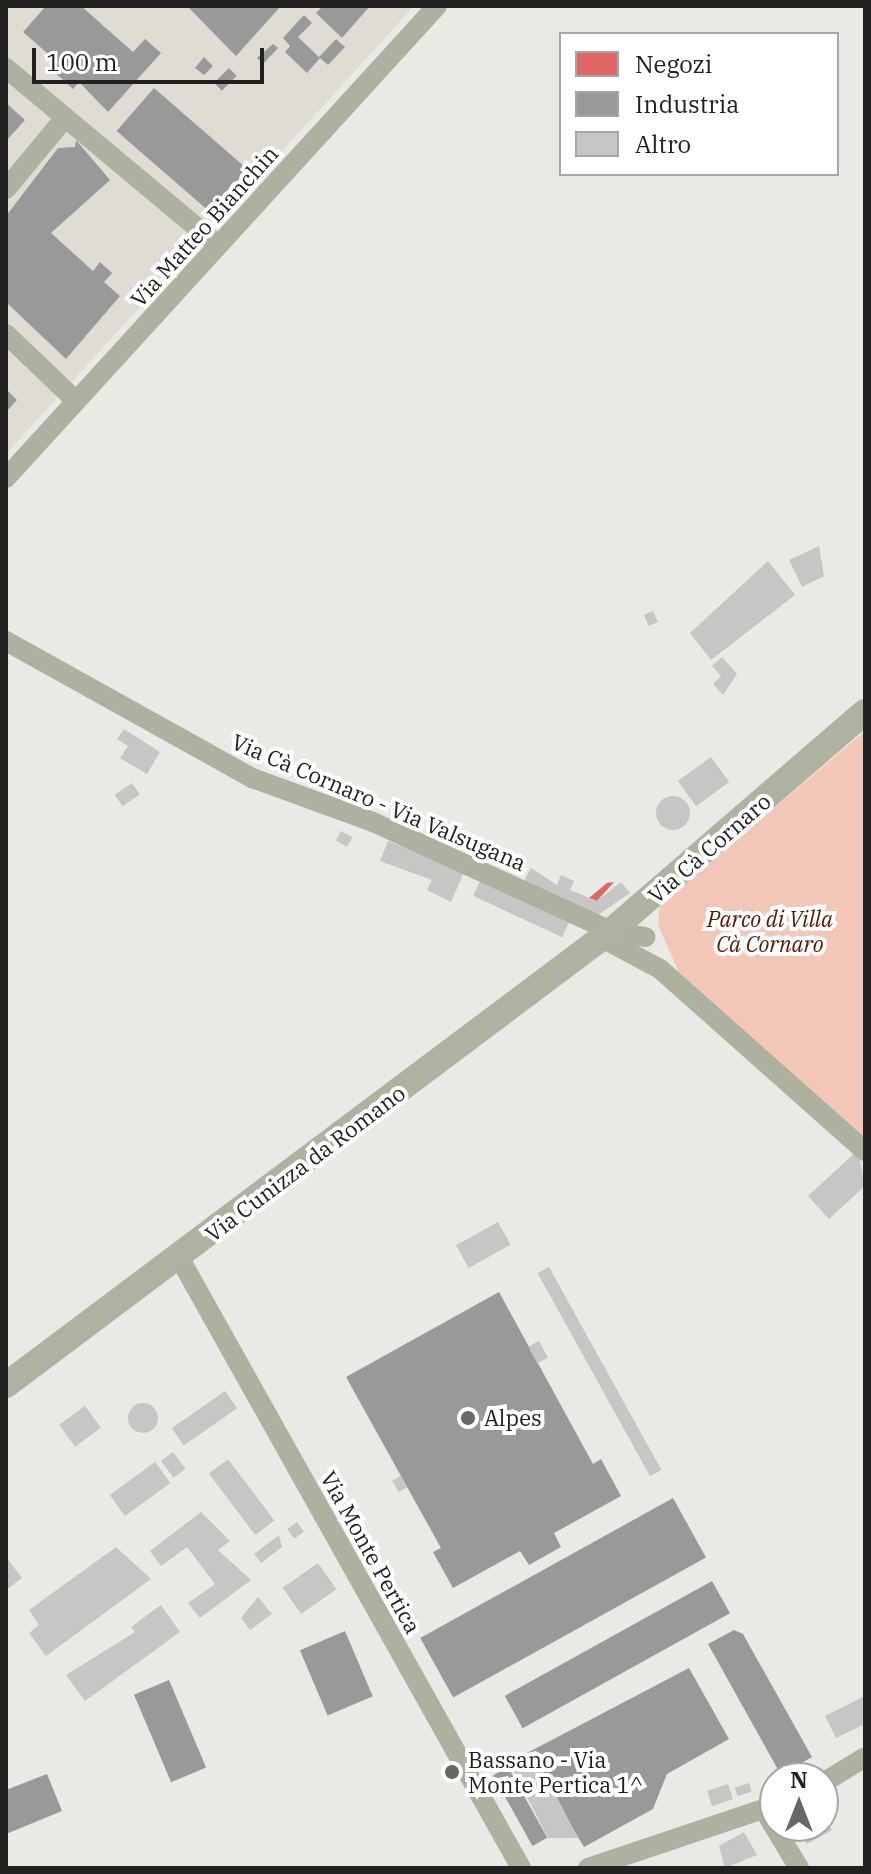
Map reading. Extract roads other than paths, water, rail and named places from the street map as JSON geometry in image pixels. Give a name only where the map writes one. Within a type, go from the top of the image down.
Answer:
[{"type":"main road","name":"Via Cà Cornaro","points":[[606,934],[865,712]]},
{"type":"main road","name":"Via Cunizza da Romano","points":[[6,1385],[180,1259],[606,934]]},
{"type":"street","name":"Via Matteo Bianchin","points":[[6,478],[437,6]]},
{"type":"street","points":[[6,68],[218,245]]},
{"type":"street","points":[[6,189],[65,118]]},
{"type":"street","points":[[6,334],[76,401]]},
{"type":"street","name":"Via Cà Cornaro - Via Valsugana","points":[[6,641],[252,778],[373,822],[606,934]]},
{"type":"street","points":[[640,908],[645,937],[660,969]]},
{"type":"street","points":[[606,934],[645,937]]},
{"type":"street","points":[[606,934],[660,969],[865,1151]]},
{"type":"street","name":"Via Monte Pertica","points":[[180,1259],[524,1868]]},
{"type":"street","points":[[839,1773],[865,1757]]},
{"type":"street","points":[[588,1868],[759,1812]]},
{"type":"street","points":[[786,1842],[799,1868]]},
{"type":"street","points":[[524,1868],[540,1868]]},
{"type":"place","name":"Alpes","points":[[468,1418]]},
{"type":"place","name":"Bassano - Via Monte Pertica 1^","points":[[452,1772]]},
{"type":"park label","name":"Parco di Villa Cà Cornaro","points":[[770,930]]}]
